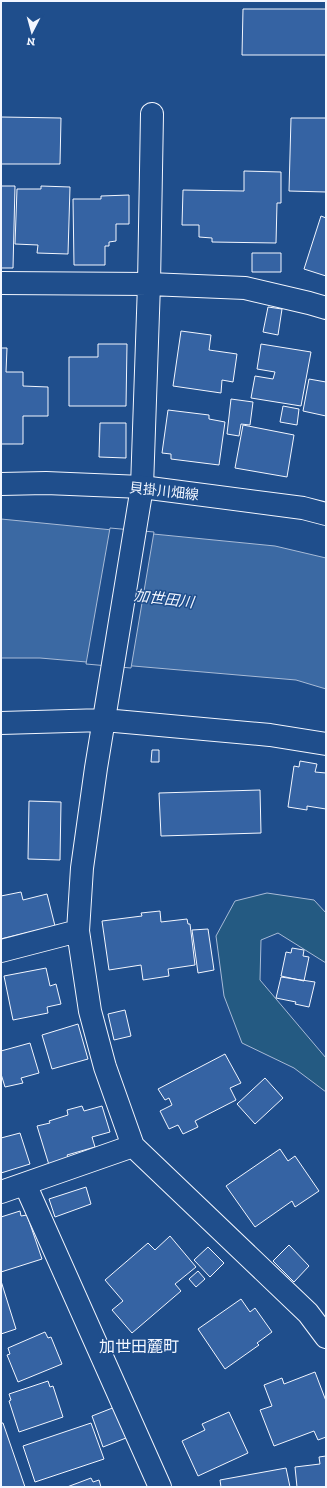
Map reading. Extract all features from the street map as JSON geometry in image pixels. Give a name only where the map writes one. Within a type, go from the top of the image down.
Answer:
[{"type":"street","points":[[152,114],[149,284],[140,496],[105,710],[82,868],[78,931],[90,1011],[105,1067],[133,1146],[308,1313],[326,1337]]},
{"type":"street","points":[[1,283],[149,284],[245,288],[326,308]]},
{"type":"street","name":"貝掛川畑線","points":[[1,484],[46,483],[140,496],[303,508],[326,514]]},
{"type":"street","points":[[1,723],[105,710],[326,744]]},
{"type":"street","points":[[1,951],[78,931]]},
{"type":"street","points":[[1,1192],[133,1146]]},
{"type":"street","points":[[25,1184],[160,1487]]},
{"type":"shaded area","points":[[267,893],[314,900],[326,913],[326,963],[278,933],[261,940],[260,980],[326,1058],[326,1092],[294,1068],[242,1043],[224,996],[216,936],[235,901]]},
{"type":"water","name":"加世田川","points":[[1,519],[275,546],[326,558],[326,689],[296,680],[40,658],[1,658]]},
{"type":"pier","points":[[110,528],[154,532],[131,668],[86,664]]},
{"type":"building","points":[[243,9],[326,9],[326,55],[242,55]]},
{"type":"building","points":[[1,117],[61,118],[60,164],[1,164]]},
{"type":"building","points":[[291,118],[326,118],[326,192],[289,191]]},
{"type":"building","points":[[244,171],[281,172],[281,203],[277,203],[276,243],[212,242],[212,238],[199,237],[199,225],[182,225],[183,190],[244,191]]},
{"type":"building","points":[[1,186],[15,186],[13,268],[1,268]]},
{"type":"building","points":[[41,186],[70,187],[68,254],[37,253],[38,245],[15,244],[17,189],[41,189]]},
{"type":"building","points":[[129,195],[129,224],[116,224],[116,241],[109,242],[109,246],[105,246],[105,265],[74,265],[73,199],[101,199],[101,196]]},
{"type":"building","points":[[321,216],[326,218],[326,276],[304,269]]},
{"type":"building","points":[[252,253],[281,253],[281,272],[252,272]]},
{"type":"building","points":[[268,307],[282,309],[278,335],[263,332]]},
{"type":"building","points":[[181,331],[211,335],[209,350],[237,354],[233,382],[222,380],[221,393],[173,386]]},
{"type":"building","points":[[98,344],[127,344],[126,406],[69,406],[69,357],[98,357]]},
{"type":"building","points":[[261,344],[311,352],[301,406],[251,398],[255,376],[273,379],[275,372],[257,369]]},
{"type":"building","points":[[1,348],[7,348],[6,372],[23,372],[23,386],[48,387],[48,416],[23,416],[23,444],[1,444]]},
{"type":"building","points":[[309,379],[326,382],[326,416],[303,411]]},
{"type":"building","points":[[231,399],[253,402],[250,425],[241,424],[239,436],[227,434]]},
{"type":"building","points":[[283,406],[299,409],[297,425],[280,422]]},
{"type":"building","points":[[168,410],[209,415],[209,419],[225,422],[219,465],[171,459],[171,454],[162,453]]},
{"type":"building","points":[[100,423],[126,423],[126,458],[99,457]]},
{"type":"building","points":[[243,425],[294,435],[287,477],[235,468]]},
{"type":"building","points":[[152,750],[159,750],[159,762],[151,762]]},
{"type":"building","points":[[300,761],[317,764],[315,772],[326,773],[326,809],[307,806],[307,810],[288,807],[294,766],[299,767]]},
{"type":"building","points":[[260,790],[261,833],[161,836],[159,793]]},
{"type":"building","points":[[29,801],[61,802],[60,860],[28,859]]},
{"type":"building","points":[[21,892],[23,900],[47,894],[55,926],[1,939],[1,896]]},
{"type":"building","points":[[160,911],[161,922],[187,919],[188,924],[190,924],[195,965],[168,969],[169,976],[143,980],[141,965],[109,970],[102,921],[142,916],[141,913]]},
{"type":"building","points":[[208,929],[214,970],[198,973],[192,930]]},
{"type":"building","points":[[292,948],[304,950],[303,956],[309,957],[304,981],[281,976],[286,952],[291,953]]},
{"type":"building","points":[[46,968],[50,986],[56,984],[61,1004],[47,1007],[48,1013],[13,1020],[4,976]]},
{"type":"building","points":[[281,977],[315,982],[309,1007],[295,1004],[296,1002],[276,998]]},
{"type":"building","points":[[125,1010],[131,1036],[114,1040],[108,1014]]},
{"type":"building","points":[[78,1024],[88,1059],[52,1069],[42,1035]]},
{"type":"building","points":[[30,1043],[39,1073],[21,1078],[23,1083],[5,1087],[1,1074],[1,1051]]},
{"type":"building","points":[[225,1054],[241,1083],[230,1088],[236,1100],[195,1121],[198,1127],[183,1134],[178,1125],[169,1129],[160,1111],[172,1105],[169,1098],[165,1100],[158,1089]]},
{"type":"building","points":[[265,1078],[283,1098],[255,1124],[237,1104]]},
{"type":"building","points":[[82,1106],[84,1111],[102,1106],[110,1132],[92,1137],[95,1147],[67,1155],[69,1159],[49,1165],[37,1126],[50,1123],[49,1121],[68,1115],[67,1110]]},
{"type":"building","points":[[20,1133],[30,1164],[1,1173],[1,1138]]},
{"type":"building","points":[[280,1149],[288,1161],[295,1156],[319,1191],[295,1207],[292,1201],[255,1227],[226,1186]]},
{"type":"building","points":[[86,1187],[91,1204],[55,1217],[49,1199]]},
{"type":"building","points":[[20,1211],[21,1216],[27,1215],[42,1259],[1,1272],[1,1217]]},
{"type":"building","points":[[170,1236],[196,1267],[175,1284],[181,1291],[132,1333],[112,1310],[123,1301],[105,1280],[148,1243],[155,1250]]},
{"type":"building","points":[[289,1245],[309,1266],[294,1282],[273,1261]]},
{"type":"building","points":[[208,1247],[224,1263],[210,1277],[194,1260]]},
{"type":"building","points":[[198,1271],[205,1279],[196,1287],[189,1279]]},
{"type":"building","points":[[1,1281],[16,1329],[1,1334]]},
{"type":"building","points":[[241,1299],[250,1312],[255,1308],[272,1332],[257,1343],[259,1345],[225,1369],[198,1329]]},
{"type":"building","points":[[45,1332],[48,1338],[51,1337],[62,1364],[18,1382],[7,1355],[10,1354],[8,1348]]},
{"type":"building","points":[[315,1372],[326,1401],[326,1437],[318,1440],[314,1431],[274,1446],[260,1410],[272,1406],[264,1385],[282,1378],[284,1384]]},
{"type":"building","points":[[48,1381],[50,1387],[53,1386],[63,1417],[19,1432],[9,1401],[11,1400],[9,1394]]},
{"type":"building","points":[[115,1407],[126,1438],[103,1447],[92,1416]]},
{"type":"building","points":[[229,1412],[248,1453],[198,1476],[182,1441],[205,1430],[202,1424]]},
{"type":"building","points":[[1,1423],[3,1423],[25,1487],[1,1487]]},
{"type":"building","points":[[91,1423],[104,1459],[35,1482],[23,1446]]},
{"type":"building","points":[[326,1456],[326,1487],[297,1487],[295,1467],[320,1464],[319,1457]]},
{"type":"building","points":[[286,1468],[290,1487],[221,1487],[220,1480]]},
{"type":"building","points":[[91,1478],[93,1482],[99,1480],[101,1487],[67,1487]]},
{"type":"district","name":"加世田麓町","points":[[139,1346]]}]
